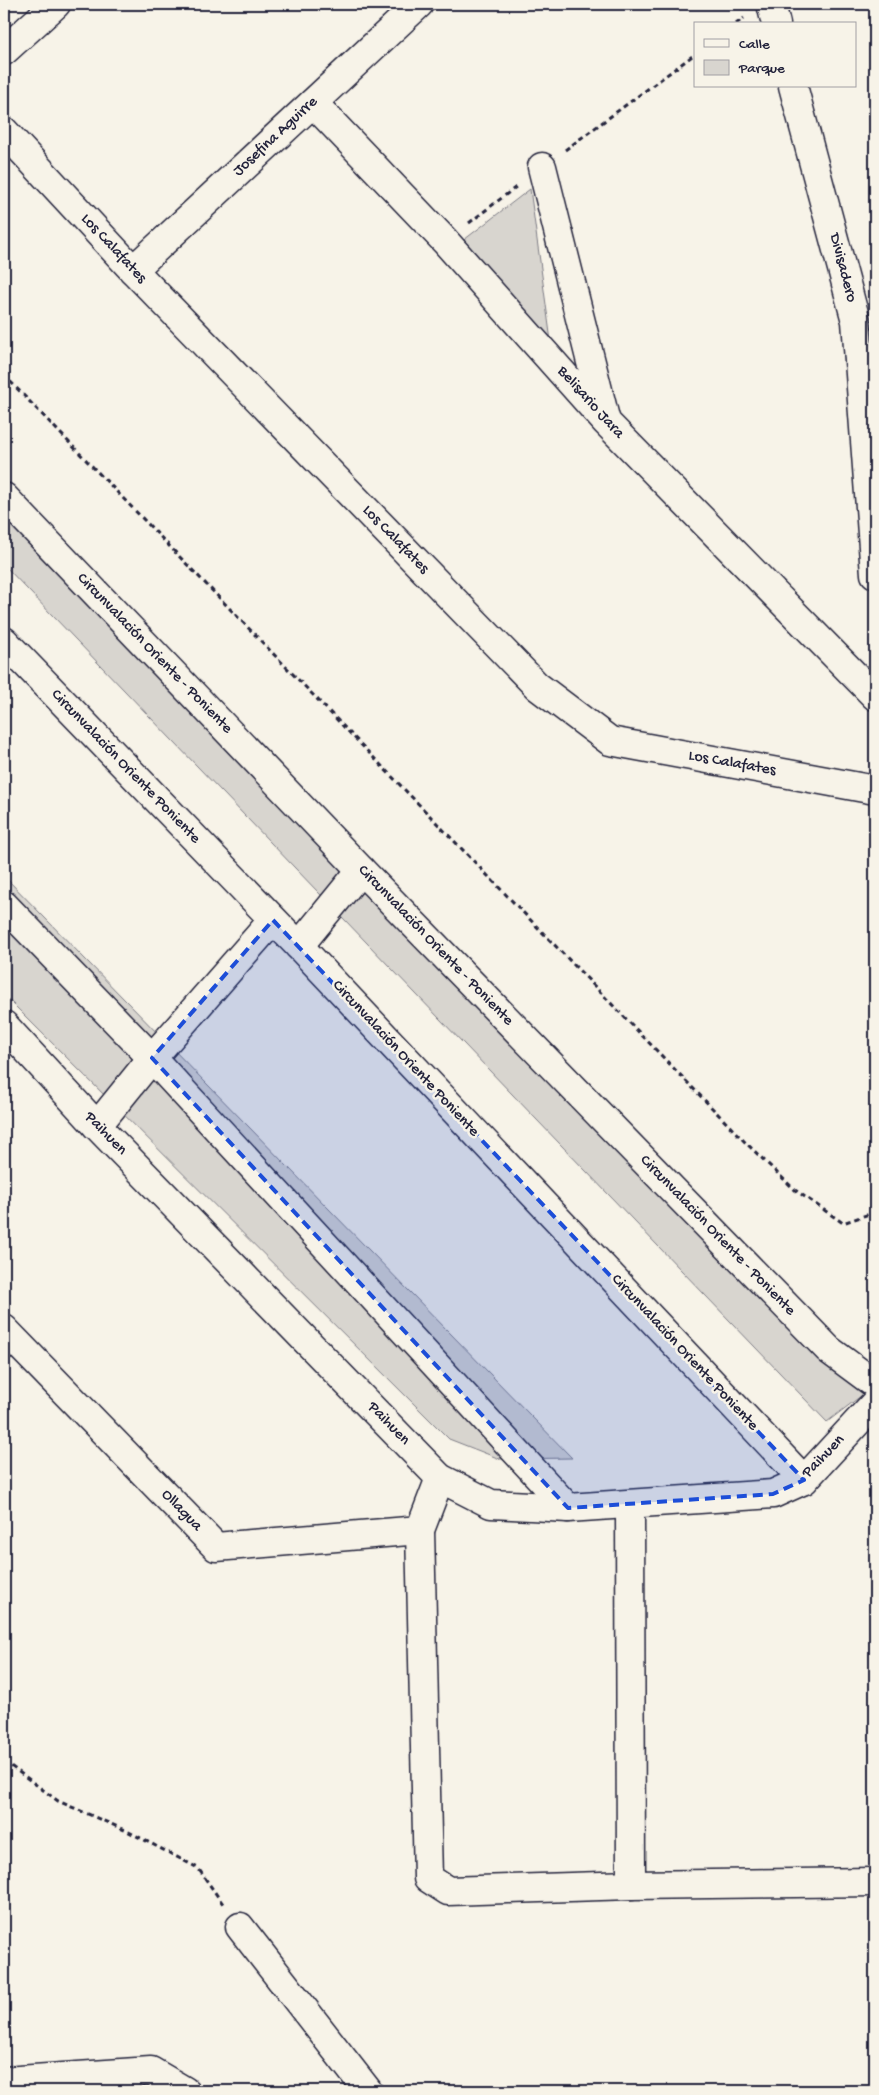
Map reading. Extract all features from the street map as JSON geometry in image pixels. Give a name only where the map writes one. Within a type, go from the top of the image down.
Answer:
[{"type":"street","points":[[9,36],[56,4]]},
{"type":"street","name":"Josefina Aguirre","points":[[133,270],[419,4]]},
{"type":"street","points":[[771,4],[776,22]]},
{"type":"street","name":"Divisadero","points":[[794,88],[856,321],[875,574]]},
{"type":"street","name":"Belisario Jara","points":[[314,103],[445,241],[606,422],[875,696]]},
{"type":"street","name":"Los Calafates","points":[[4,132],[133,270],[537,686],[610,741],[875,790]]},
{"type":"street","points":[[542,167],[606,422]]},
{"type":"street","name":"Circunvalación Oriente - Poniente","points":[[4,497],[360,870],[828,1350],[875,1384]]},
{"type":"street","name":"Circunvalación Oriente Poniente","points":[[4,642],[299,946],[804,1480]]},
{"type":"street","points":[[299,946],[360,870]]},
{"type":"street","points":[[4,905],[152,1058],[568,1508]]},
{"type":"street","points":[[97,1126],[152,1058],[273,920]]},
{"type":"street","name":"Paihuen","points":[[4,1025],[97,1126],[440,1478],[490,1504],[568,1508],[630,1506],[773,1494],[804,1480],[875,1403]]},
{"type":"street","name":"Ollagua","points":[[4,1329],[216,1547],[420,1530]]},
{"type":"street","points":[[440,1478],[420,1530],[428,1878],[448,1891],[632,1885],[875,1882]]},
{"type":"street","points":[[630,1506],[632,1885]]},
{"type":"street","points":[[240,1927],[368,2091]]},
{"type":"street","points":[[4,2081],[151,2071],[185,2091]]},
{"type":"path","points":[[445,241],[694,55]]},
{"type":"path","points":[[4,375],[744,1141],[795,1190],[843,1223],[875,1212]]},
{"type":"path","points":[[4,1761],[58,1801],[127,1831],[198,1868],[240,1927]]},
{"type":"highlighted area","points":[[273,920],[804,1480],[773,1494],[568,1508],[152,1058]]},
{"type":"green space","points":[[530,189],[556,377],[447,253]]},
{"type":"green space","points":[[4,485],[870,1389],[827,1422],[4,565]]},
{"type":"green space","points":[[4,876],[572,1458],[500,1459],[449,1439],[4,995]]}]
